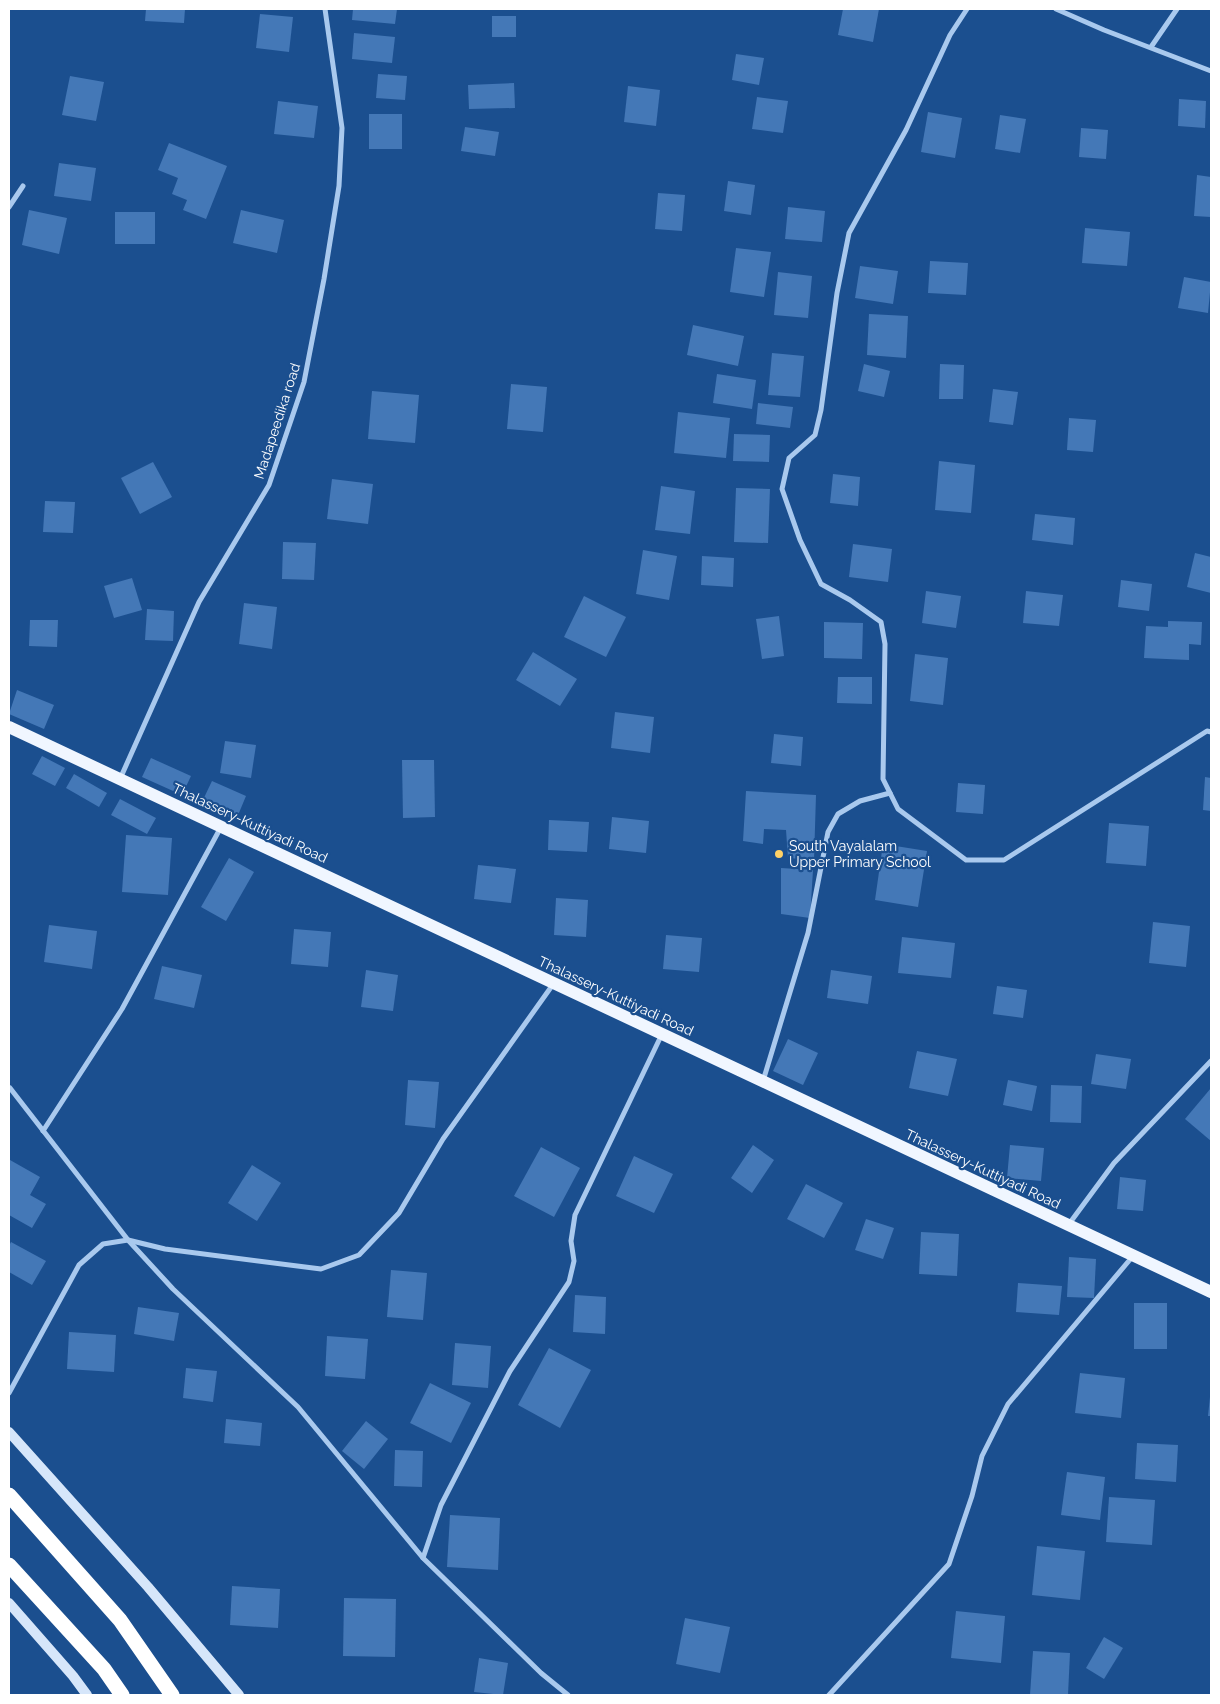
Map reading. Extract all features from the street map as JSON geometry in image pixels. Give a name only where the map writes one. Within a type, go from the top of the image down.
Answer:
[{"type":"highway","points":[[9,1495],[120,1620],[172,1695]]},
{"type":"highway","points":[[9,1565],[104,1669],[122,1695]]},
{"type":"main road","name":"Thalassery-Kuttiyadi Road","points":[[9,727],[1211,1292]]},
{"type":"street","name":"Madapeedika road","points":[[120,779],[199,602],[269,485],[304,382],[323,288],[339,186],[342,128],[326,9]]},
{"type":"street","points":[[967,9],[950,35],[906,130],[850,233],[837,294],[821,410],[815,435],[789,458],[782,489],[800,540],[821,584],[850,600],[880,622],[884,644],[883,779],[898,808],[966,860],[1004,860],[1171,754],[1207,732],[1211,732]]},
{"type":"street","points":[[1056,9],[1104,30],[1211,71]]},
{"type":"street","points":[[1151,47],[1177,9]]},
{"type":"street","points":[[9,207],[22,186]]},
{"type":"street","points":[[763,1081],[808,933],[828,832],[838,814],[860,801],[890,793]]},
{"type":"street","points":[[43,1131],[122,1009],[221,826]]},
{"type":"street","points":[[9,1393],[79,1265],[103,1244],[128,1240],[165,1249],[321,1269],[359,1255],[399,1213],[443,1139],[554,983]]},
{"type":"street","points":[[423,1558],[441,1505],[510,1371],[569,1282],[574,1261],[571,1241],[575,1215],[662,1034]]},
{"type":"street","points":[[1068,1225],[1114,1163],[1211,1061]]},
{"type":"street","points":[[10,1088],[128,1240],[173,1289],[298,1408],[423,1558],[542,1673],[568,1695]]},
{"type":"street","points":[[829,1695],[949,1564],[972,1496],[982,1456],[1008,1404],[1133,1255]]},
{"type":"street","points":[[9,1432],[148,1587],[239,1695]]},
{"type":"street","points":[[9,1603],[73,1676],[87,1695]]},
{"type":"building","points":[[146,9],[185,9],[184,23],[145,21]]},
{"type":"building","points":[[353,9],[397,9],[395,24],[352,20]]},
{"type":"building","points":[[843,9],[879,9],[873,42],[838,35]]},
{"type":"building","points":[[260,14],[293,17],[289,52],[256,48]]},
{"type":"building","points":[[492,16],[516,16],[516,37],[492,37]]},
{"type":"building","points":[[354,33],[395,37],[392,63],[352,59]]},
{"type":"building","points":[[736,54],[764,58],[759,85],[732,80]]},
{"type":"building","points":[[378,74],[407,76],[405,100],[376,98]]},
{"type":"building","points":[[70,76],[104,82],[96,121],[62,115]]},
{"type":"building","points":[[514,83],[515,108],[469,109],[468,85]]},
{"type":"building","points":[[628,86],[660,90],[656,126],[624,122]]},
{"type":"building","points":[[757,97],[788,101],[783,133],[752,129]]},
{"type":"building","points":[[1179,99],[1206,101],[1205,128],[1178,126]]},
{"type":"building","points":[[278,101],[318,106],[314,138],[274,134]]},
{"type":"building","points":[[928,112],[962,118],[955,158],[921,152]]},
{"type":"building","points":[[369,114],[402,114],[402,149],[369,149]]},
{"type":"building","points":[[1000,115],[1026,119],[1020,153],[995,149]]},
{"type":"building","points":[[465,127],[499,132],[495,156],[461,151]]},
{"type":"building","points":[[1081,128],[1108,130],[1106,159],[1079,157]]},
{"type":"building","points":[[169,143],[227,166],[206,219],[183,210],[187,200],[172,194],[178,178],[158,170]]},
{"type":"building","points":[[59,163],[96,168],[91,201],[54,196]]},
{"type":"building","points":[[1197,175],[1211,177],[1211,217],[1194,216]]},
{"type":"building","points":[[728,181],[755,185],[751,215],[724,211]]},
{"type":"building","points":[[658,193],[685,195],[682,231],[655,229]]},
{"type":"building","points":[[788,207],[825,211],[822,242],[785,239]]},
{"type":"building","points":[[29,210],[67,218],[59,254],[22,245]]},
{"type":"building","points":[[241,210],[284,220],[277,253],[233,243]]},
{"type":"building","points":[[115,212],[155,212],[155,244],[115,244]]},
{"type":"building","points":[[1085,228],[1130,232],[1127,266],[1082,263]]},
{"type":"building","points":[[736,248],[771,252],[764,297],[730,292]]},
{"type":"building","points":[[930,261],[968,263],[966,295],[928,293]]},
{"type":"building","points":[[860,266],[898,271],[893,304],[855,298]]},
{"type":"building","points":[[778,272],[812,276],[808,318],[774,315]]},
{"type":"building","points":[[1184,277],[1211,282],[1208,313],[1178,308]]},
{"type":"building","points":[[869,314],[908,316],[906,358],[867,355]]},
{"type":"building","points":[[693,325],[744,336],[738,366],[687,355]]},
{"type":"building","points":[[772,353],[804,356],[800,397],[768,395]]},
{"type":"building","points":[[864,364],[890,371],[884,397],[858,391]]},
{"type":"building","points":[[940,364],[964,365],[963,399],[939,399]]},
{"type":"building","points":[[717,374],[756,380],[752,409],[713,403]]},
{"type":"building","points":[[511,384],[547,387],[543,432],[507,429]]},
{"type":"building","points":[[993,389],[1018,392],[1013,425],[989,422]]},
{"type":"building","points":[[372,391],[419,395],[415,443],[368,439]]},
{"type":"building","points":[[758,403],[793,407],[790,428],[756,424]]},
{"type":"building","points":[[678,412],[730,418],[726,458],[674,453]]},
{"type":"building","points":[[1069,418],[1096,420],[1093,452],[1067,450]]},
{"type":"building","points":[[734,434],[770,435],[769,462],[733,461]]},
{"type":"building","points":[[939,461],[975,465],[971,513],[935,510]]},
{"type":"building","points":[[153,462],[172,497],[140,514],[121,478]]},
{"type":"building","points":[[833,474],[860,477],[858,506],[830,503]]},
{"type":"building","points":[[332,479],[373,484],[368,524],[327,519]]},
{"type":"building","points":[[661,486],[695,491],[690,534],[655,530]]},
{"type":"building","points":[[736,488],[770,489],[768,543],[734,542]]},
{"type":"building","points":[[45,501],[75,502],[73,533],[43,532]]},
{"type":"building","points":[[1035,514],[1075,518],[1073,545],[1032,540]]},
{"type":"building","points":[[283,542],[316,543],[314,580],[282,579]]},
{"type":"building","points":[[853,544],[892,549],[888,582],[849,577]]},
{"type":"building","points":[[643,550],[677,556],[669,600],[636,594]]},
{"type":"building","points":[[1195,553],[1211,557],[1211,593],[1187,587]]},
{"type":"building","points":[[702,556],[734,558],[733,587],[701,585]]},
{"type":"building","points":[[132,578],[142,610],[114,618],[104,586]]},
{"type":"building","points":[[1121,580],[1152,584],[1149,611],[1118,607]]},
{"type":"building","points":[[926,591],[961,596],[956,628],[922,623]]},
{"type":"building","points":[[1026,591],[1063,595],[1059,626],[1023,623]]},
{"type":"building","points":[[584,596],[626,617],[606,657],[564,637]]},
{"type":"building","points":[[244,603],[277,607],[272,649],[239,644]]},
{"type":"building","points":[[147,609],[174,611],[173,641],[145,640]]},
{"type":"building","points":[[779,616],[784,656],[762,659],[756,619]]},
{"type":"building","points":[[30,620],[58,620],[57,647],[29,646]]},
{"type":"building","points":[[1168,621],[1202,622],[1201,645],[1189,644],[1189,660],[1144,658],[1146,626],[1168,627]]},
{"type":"building","points":[[824,622],[863,623],[862,659],[824,658]]},
{"type":"building","points":[[533,652],[577,679],[560,706],[516,680]]},
{"type":"building","points":[[915,654],[948,658],[943,705],[910,701]]},
{"type":"building","points":[[838,677],[872,677],[872,704],[837,703]]},
{"type":"building","points":[[17,690],[54,705],[44,729],[9,714]]},
{"type":"building","points":[[615,712],[654,717],[650,753],[611,748]]},
{"type":"building","points":[[774,734],[803,737],[801,766],[771,763]]},
{"type":"building","points":[[225,741],[256,745],[251,778],[220,773]]},
{"type":"building","points":[[42,756],[65,768],[55,786],[32,774]]},
{"type":"building","points":[[151,758],[191,776],[182,795],[142,777]]},
{"type":"building","points":[[402,760],[434,760],[435,817],[403,818]]},
{"type":"building","points":[[74,774],[107,793],[99,807],[66,788]]},
{"type":"building","points":[[1205,777],[1211,778],[1211,811],[1203,810]]},
{"type":"building","points":[[212,781],[246,796],[236,820],[201,804]]},
{"type":"building","points":[[958,783],[985,785],[983,814],[956,812]]},
{"type":"building","points":[[746,791],[816,795],[814,860],[788,858],[786,830],[764,829],[763,844],[743,841]]},
{"type":"building","points":[[120,799],[156,818],[147,834],[111,815]]},
{"type":"building","points":[[612,817],[649,821],[646,853],[609,849]]},
{"type":"building","points":[[549,820],[589,822],[587,852],[548,850]]},
{"type":"building","points":[[1109,823],[1149,826],[1146,866],[1106,863]]},
{"type":"building","points":[[126,835],[172,838],[168,895],[122,892]]},
{"type":"building","points":[[883,844],[927,851],[918,907],[875,900]]},
{"type":"building","points":[[229,858],[254,872],[226,921],[201,907]]},
{"type":"building","points":[[478,865],[516,869],[511,903],[474,899]]},
{"type":"building","points":[[781,868],[813,870],[810,918],[781,914]]},
{"type":"building","points":[[556,898],[588,900],[586,937],[554,935]]},
{"type":"building","points":[[1153,922],[1190,926],[1186,967],[1149,963]]},
{"type":"building","points":[[49,925],[97,931],[92,969],[44,962]]},
{"type":"building","points":[[294,929],[331,932],[328,967],[291,964]]},
{"type":"building","points":[[666,935],[702,938],[699,972],[663,969]]},
{"type":"building","points":[[902,937],[955,943],[951,978],[898,973]]},
{"type":"building","points":[[162,966],[202,975],[194,1008],[154,999]]},
{"type":"building","points":[[366,970],[398,975],[393,1011],[361,1007]]},
{"type":"building","points":[[831,970],[872,976],[868,1004],[827,998]]},
{"type":"building","points":[[997,986],[1027,990],[1023,1018],[993,1014]]},
{"type":"building","points":[[788,1039],[818,1053],[803,1085],[773,1071]]},
{"type":"building","points":[[917,1051],[957,1059],[948,1096],[909,1088]]},
{"type":"building","points":[[1096,1054],[1131,1059],[1126,1089],[1091,1084]]},
{"type":"building","points":[[408,1080],[439,1082],[435,1128],[405,1125]]},
{"type":"building","points":[[1008,1080],[1037,1086],[1032,1111],[1003,1105]]},
{"type":"building","points":[[1051,1085],[1082,1086],[1081,1123],[1050,1122]]},
{"type":"building","points":[[1211,1088],[1211,1141],[1185,1119]]},
{"type":"building","points":[[753,1145],[774,1160],[752,1193],[731,1178]]},
{"type":"building","points":[[1010,1145],[1044,1148],[1041,1181],[1007,1178]]},
{"type":"building","points":[[541,1147],[580,1168],[554,1217],[514,1196]]},
{"type":"building","points":[[634,1156],[673,1174],[654,1213],[616,1196]]},
{"type":"building","points":[[10,1160],[40,1177],[30,1195],[46,1204],[32,1228],[9,1215]]},
{"type":"building","points":[[252,1165],[281,1183],[257,1221],[228,1203]]},
{"type":"building","points":[[1120,1177],[1146,1180],[1143,1211],[1117,1209]]},
{"type":"building","points":[[806,1184],[843,1203],[824,1238],[787,1219]]},
{"type":"building","points":[[866,1219],[894,1228],[883,1259],[855,1250]]},
{"type":"building","points":[[921,1232],[959,1234],[957,1276],[919,1274]]},
{"type":"building","points":[[11,1242],[46,1261],[32,1285],[9,1272],[9,1246]]},
{"type":"building","points":[[1069,1257],[1096,1259],[1094,1298],[1067,1297]]},
{"type":"building","points":[[391,1270],[427,1273],[423,1320],[387,1317]]},
{"type":"building","points":[[1018,1283],[1062,1286],[1059,1315],[1016,1312]]},
{"type":"building","points":[[575,1295],[606,1297],[605,1334],[573,1332]]},
{"type":"building","points":[[1134,1303],[1167,1303],[1167,1349],[1134,1349]]},
{"type":"building","points":[[138,1307],[179,1313],[174,1341],[134,1334]]},
{"type":"building","points":[[69,1332],[116,1335],[114,1372],[67,1369]]},
{"type":"building","points":[[327,1336],[368,1339],[365,1379],[325,1376]]},
{"type":"building","points":[[455,1343],[491,1346],[488,1388],[452,1385]]},
{"type":"building","points":[[549,1348],[591,1370],[560,1428],[518,1405]]},
{"type":"building","points":[[186,1368],[217,1371],[213,1402],[183,1398]]},
{"type":"building","points":[[1080,1373],[1125,1378],[1121,1418],[1075,1413]]},
{"type":"building","points":[[430,1383],[471,1403],[451,1443],[410,1423]]},
{"type":"building","points":[[1210,1397],[1211,1416],[1208,1416]]},
{"type":"building","points":[[226,1419],[262,1423],[260,1446],[224,1443]]},
{"type":"building","points":[[366,1421],[388,1439],[364,1469],[342,1451]]},
{"type":"building","points":[[1137,1443],[1178,1445],[1176,1482],[1135,1479]]},
{"type":"building","points":[[395,1450],[423,1451],[422,1487],[394,1486]]},
{"type":"building","points":[[1067,1472],[1105,1477],[1100,1520],[1061,1515]]},
{"type":"building","points":[[1109,1497],[1155,1500],[1152,1545],[1106,1542]]},
{"type":"building","points":[[450,1515],[500,1518],[498,1570],[447,1567]]},
{"type":"building","points":[[1037,1546],[1085,1551],[1080,1600],[1032,1595]]},
{"type":"building","points":[[232,1586],[280,1589],[278,1628],[230,1625]]},
{"type":"building","points":[[344,1598],[396,1599],[395,1657],[343,1656]]},
{"type":"building","points":[[956,1611],[1005,1616],[1001,1663],[951,1658]]},
{"type":"building","points":[[685,1618],[730,1627],[720,1673],[676,1664]]},
{"type":"building","points":[[1104,1637],[1123,1648],[1104,1679],[1086,1668]]},
{"type":"building","points":[[1033,1651],[1070,1653],[1068,1695],[1030,1695]]},
{"type":"building","points":[[479,1658],[508,1663],[503,1695],[474,1692]]},
{"type":"place","name":"South Vayalalam Upper Primary School","points":[[779,854]]}]
